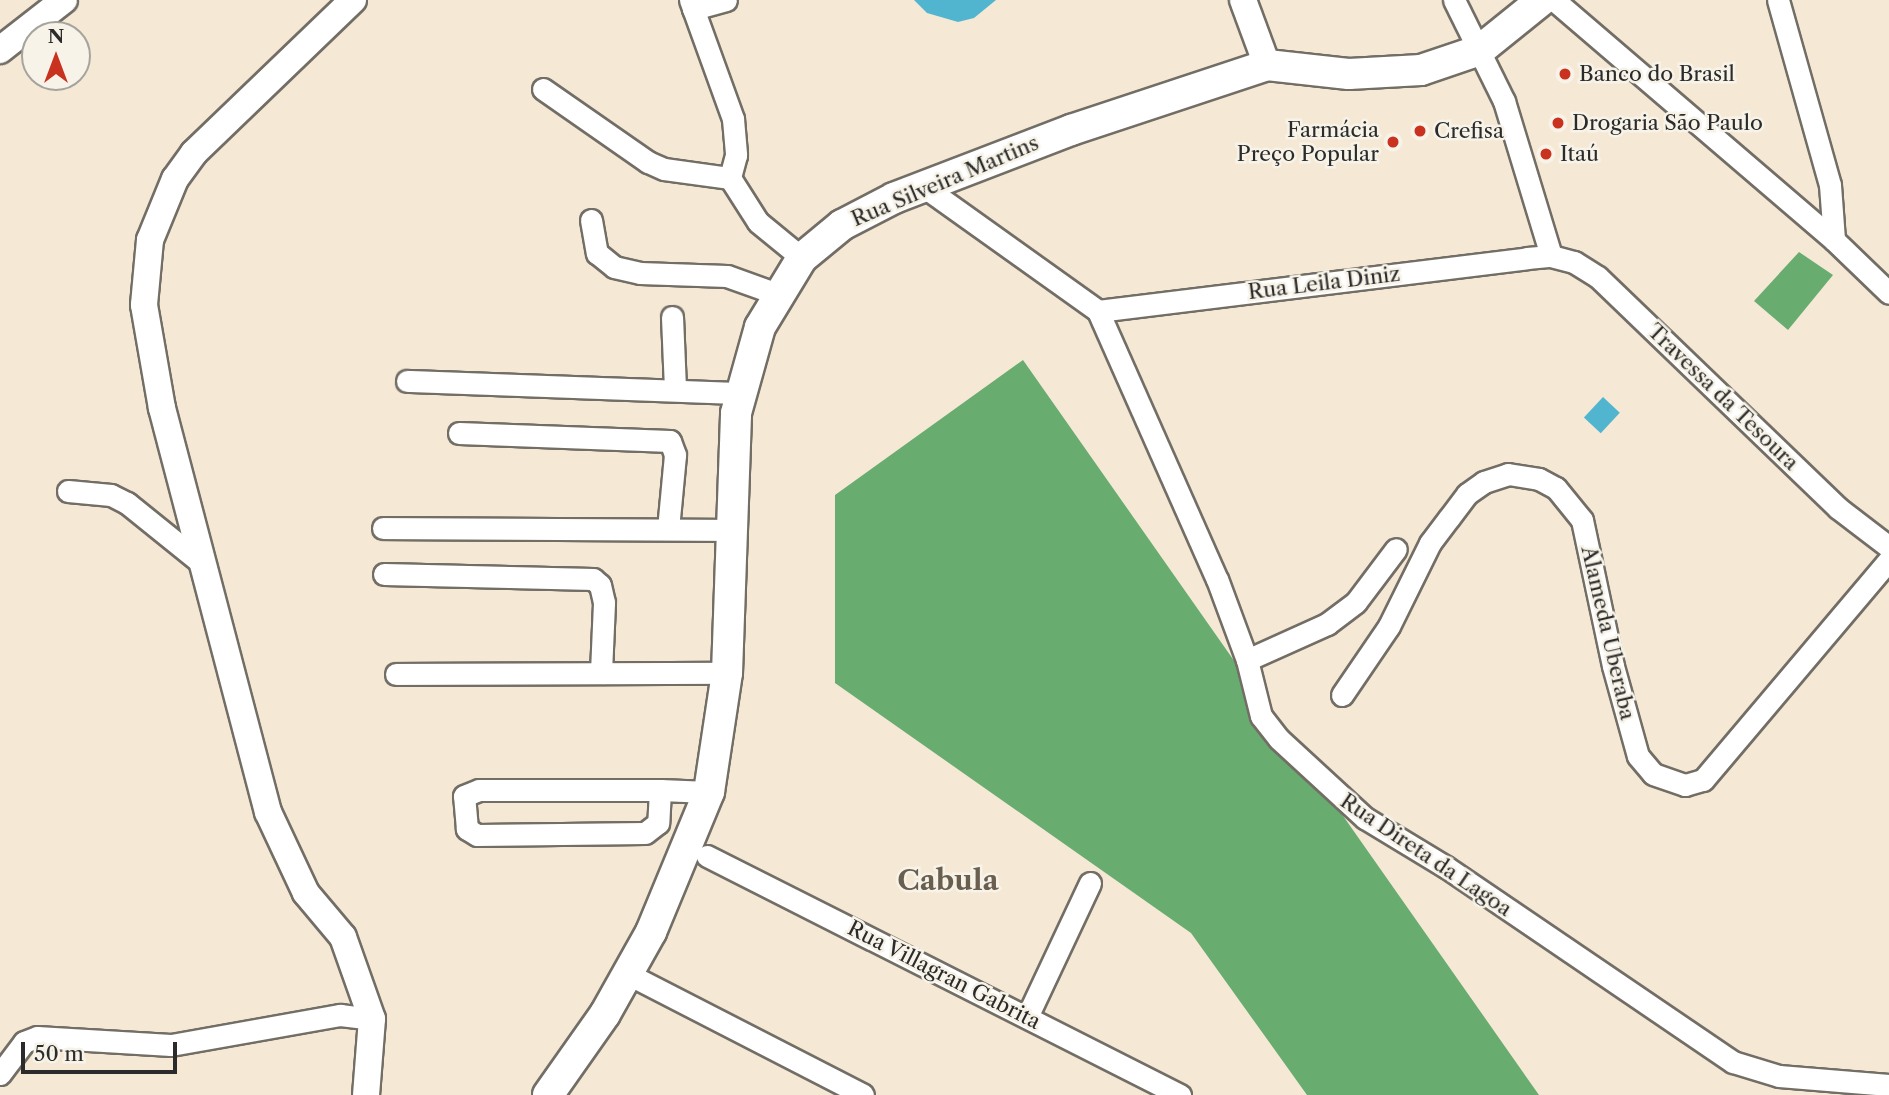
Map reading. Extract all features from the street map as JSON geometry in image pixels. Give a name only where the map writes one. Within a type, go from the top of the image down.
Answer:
[{"type":"main road","name":"Rua Silveira Martins","points":[[548,1095],[628,974],[668,894],[709,792],[727,673],[731,530],[740,393],[760,327],[777,294],[802,258],[842,225],[923,186],[1071,130],[1268,65],[1349,74],[1398,73],[1480,50],[1542,0]]},
{"type":"street","points":[[0,50],[64,0]]},
{"type":"street","points":[[353,0],[194,153],[159,208],[150,240],[144,305],[150,356],[226,646],[236,664],[249,736],[268,812],[285,854],[306,893],[343,937],[372,1019],[366,1095]]},
{"type":"street","points":[[726,0],[692,4],[733,119],[736,155],[730,178],[758,222],[802,258]]},
{"type":"street","points":[[1243,0],[1268,65]]},
{"type":"street","points":[[1454,0],[1507,111],[1551,256]]},
{"type":"street","points":[[1554,0],[1834,240],[1889,293]]},
{"type":"street","points":[[1778,0],[1830,186],[1834,240]]},
{"type":"street","points":[[543,89],[649,162],[664,169],[730,178]]},
{"type":"street","points":[[923,186],[1098,311]]},
{"type":"street","points":[[591,220],[597,253],[614,267],[727,276],[777,294]]},
{"type":"street","name":"Rua Leila Diniz","points":[[1098,311],[1551,256]]},
{"type":"street","name":"Travessa da Tesoura","points":[[1551,256],[1574,262],[1598,277],[1838,508],[1889,547]]},
{"type":"street","name":"Rua Direta da Lagoa","points":[[1098,311],[1217,579],[1247,660],[1261,716],[1336,794],[1733,1062],[1779,1076],[1889,1085]]},
{"type":"street","points":[[672,317],[675,389]]},
{"type":"street","points":[[407,381],[740,393]]},
{"type":"street","points":[[459,433],[670,441],[675,455],[668,529]]},
{"type":"street","name":"Alameda Uberaba","points":[[1342,695],[1388,626],[1430,543],[1476,488],[1508,474],[1539,479],[1556,488],[1581,520],[1638,755],[1653,774],[1685,785],[1703,779],[1889,560]]},
{"type":"street","points":[[68,491],[111,495],[127,503],[205,566]]},
{"type":"street","points":[[383,528],[731,530]]},
{"type":"street","points":[[1247,660],[1327,624],[1356,602],[1396,549]]},
{"type":"street","points":[[384,574],[593,579],[604,603],[601,673]]},
{"type":"street","points":[[396,674],[727,673]]},
{"type":"street","points":[[660,790],[658,823],[645,833],[477,835],[467,829],[464,796],[475,790],[660,790],[709,792]]},
{"type":"street","name":"Rua Villagran Gabrita","points":[[707,856],[1180,1095]]},
{"type":"street","points":[[1027,1017],[1090,883]]},
{"type":"street","points":[[628,974],[863,1095]]},
{"type":"street","points":[[0,1074],[24,1042],[37,1037],[171,1045],[340,1015],[372,1019]]},
{"type":"green space","points":[[1799,252],[1833,275],[1788,330],[1754,301]]},
{"type":"green space","points":[[1023,360],[1539,1095],[1307,1095],[1191,933],[835,683],[835,495]]},
{"type":"water","points":[[914,0],[996,0],[974,18],[958,22],[927,13]]},
{"type":"water","points":[[1603,397],[1620,413],[1601,433],[1584,417]]},
{"type":"place","name":"Banco do Brasil","points":[[1565,74]]},
{"type":"place","name":"Drogaria São Paulo","points":[[1558,123]]},
{"type":"place","name":"Crefisa","points":[[1420,131]]},
{"type":"place","name":"Farmácia Preço Popular","points":[[1393,142]]},
{"type":"place","name":"Itaú","points":[[1546,154]]},
{"type":"district","name":"Cabula","points":[[948,880]]}]
